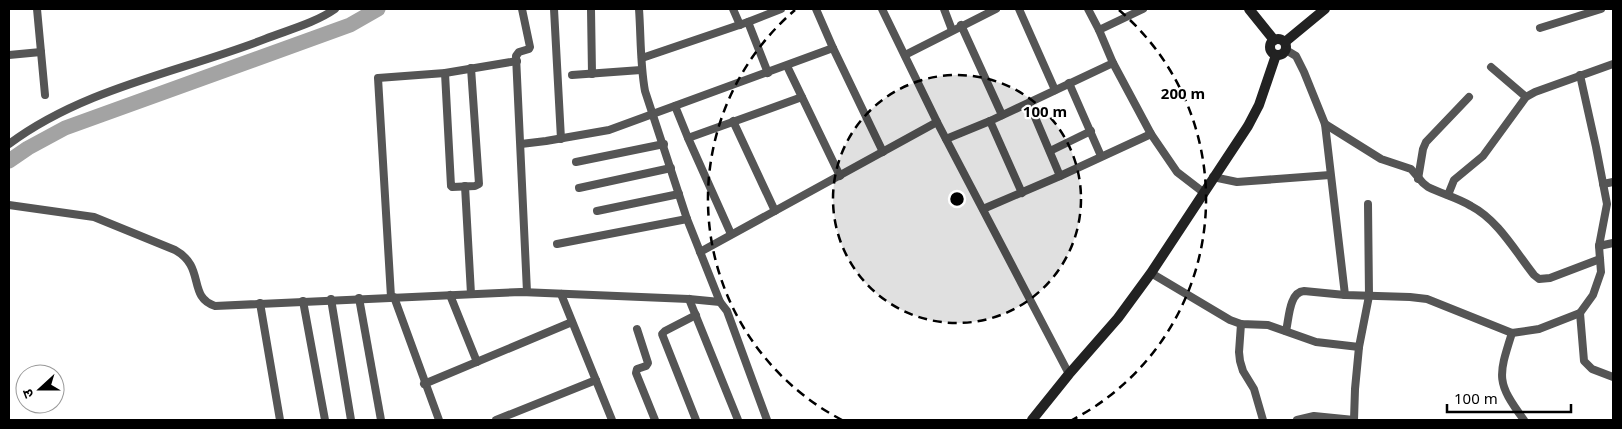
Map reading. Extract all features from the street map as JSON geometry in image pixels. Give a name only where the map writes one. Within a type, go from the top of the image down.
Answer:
[{"type":"street","points":[[37,9],[45,95]]},
{"type":"street","points":[[9,144],[24,132],[62,111],[135,82],[227,54],[300,26],[335,9]]},
{"type":"street","points":[[522,9],[530,47],[527,51],[517,54],[516,61],[526,292]]},
{"type":"street","points":[[554,9],[561,138]]},
{"type":"street","points":[[592,9],[592,74]]},
{"type":"street","points":[[639,9],[641,70],[645,91],[672,168],[687,219],[720,302],[727,311],[767,420]]},
{"type":"street","points":[[733,9],[740,25]]},
{"type":"street","points":[[642,58],[781,9]]},
{"type":"street","points":[[816,9],[883,152]]},
{"type":"street","points":[[882,9],[937,122],[1069,374]]},
{"type":"street","points":[[944,9],[952,30]]},
{"type":"street","points":[[905,55],[996,9]]},
{"type":"street","points":[[1019,9],[1055,90]]},
{"type":"street","points":[[1088,9],[1099,30],[1112,63],[1151,134],[1177,172],[1203,192]]},
{"type":"street","points":[[1099,30],[1143,9]]},
{"type":"street","points":[[1249,9],[1274,40]]},
{"type":"street","points":[[1540,28],[1601,9]]},
{"type":"street","points":[[1319,11],[1286,46],[1283,54],[1276,55],[1272,53],[1270,48],[1274,40],[1280,39],[1286,46],[1296,56],[1325,124],[1345,295]]},
{"type":"street","points":[[748,22],[768,72]]},
{"type":"street","points":[[961,26],[1002,115]]},
{"type":"street","points":[[521,144],[609,130],[833,48]]},
{"type":"street","points":[[9,55],[41,52]]},
{"type":"street","points":[[1032,420],[1118,318],[1151,273],[1248,126],[1259,105],[1276,55]]},
{"type":"street","points":[[439,420],[392,297],[378,79],[381,77],[445,74],[516,61]]},
{"type":"street","points":[[946,139],[990,121],[1112,63]]},
{"type":"street","points":[[1448,195],[1454,180],[1483,156],[1526,97],[1613,64]]},
{"type":"street","points":[[787,66],[840,176]]},
{"type":"street","points":[[1491,67],[1526,97]]},
{"type":"street","points":[[445,74],[451,186],[477,186],[479,184],[471,68]]},
{"type":"street","points":[[572,75],[641,70]]},
{"type":"street","points":[[1286,331],[1294,297],[1300,291],[1345,295],[1410,297],[1436,301],[1512,333],[1539,329],[1580,314],[1593,295],[1601,272],[1599,246],[1607,204],[1580,75]]},
{"type":"street","points":[[1069,84],[1101,156]]},
{"type":"street","points":[[688,138],[802,97]]},
{"type":"street","points":[[1418,179],[1422,150],[1426,142],[1469,97]]},
{"type":"street","points":[[1029,103],[1060,176]]},
{"type":"street","points":[[675,106],[731,234]]},
{"type":"street","points":[[733,121],[775,211]]},
{"type":"street","points":[[990,121],[1022,192]]},
{"type":"street","points":[[700,252],[937,122]]},
{"type":"street","points":[[1325,124],[1381,159],[1411,169],[1418,179],[1428,187],[1472,206],[1492,222],[1539,279],[1550,278],[1600,259]]},
{"type":"street","points":[[1050,151],[1091,131]]},
{"type":"street","points":[[983,209],[1151,134]]},
{"type":"street","points":[[576,162],[664,144]]},
{"type":"street","points":[[579,188],[672,168]]},
{"type":"street","points":[[1214,177],[1237,182],[1330,175]]},
{"type":"street","points":[[1603,184],[1613,182]]},
{"type":"street","points":[[465,186],[471,294]]},
{"type":"street","points":[[597,211],[679,194]]},
{"type":"street","points":[[1298,420],[1314,416],[1354,420],[1359,346],[1369,296],[1368,204]]},
{"type":"street","points":[[9,205],[81,215],[106,221],[183,255],[194,268],[200,295],[208,304],[215,306],[260,302],[526,292],[720,302]]},
{"type":"street","points":[[557,244],[687,219]]},
{"type":"street","points":[[1599,246],[1613,243]]},
{"type":"street","points":[[1151,273],[1230,320],[1241,324],[1268,325],[1316,342],[1359,346]]},
{"type":"street","points":[[561,294],[612,420]]},
{"type":"street","points":[[450,295],[477,362]]},
{"type":"street","points":[[360,298],[381,420]]},
{"type":"street","points":[[331,299],[352,420]]},
{"type":"street","points":[[689,299],[738,420]]},
{"type":"street","points":[[303,301],[325,420]]},
{"type":"street","points":[[260,302],[280,420]]},
{"type":"street","points":[[1580,314],[1584,361],[1592,369],[1613,376]]},
{"type":"street","points":[[696,315],[662,334],[696,420]]},
{"type":"street","points":[[424,384],[572,322]]},
{"type":"street","points":[[1241,324],[1240,361],[1243,372],[1254,390],[1260,420]]},
{"type":"street","points":[[637,329],[648,363],[646,366],[637,369],[636,373],[655,420]]},
{"type":"street","points":[[1512,333],[1502,364],[1502,378],[1505,393],[1524,420]]},
{"type":"street","points":[[496,420],[596,380]]},
{"type":"waterway","points":[[9,161],[28,148],[65,128],[350,25],[378,9]]}]
